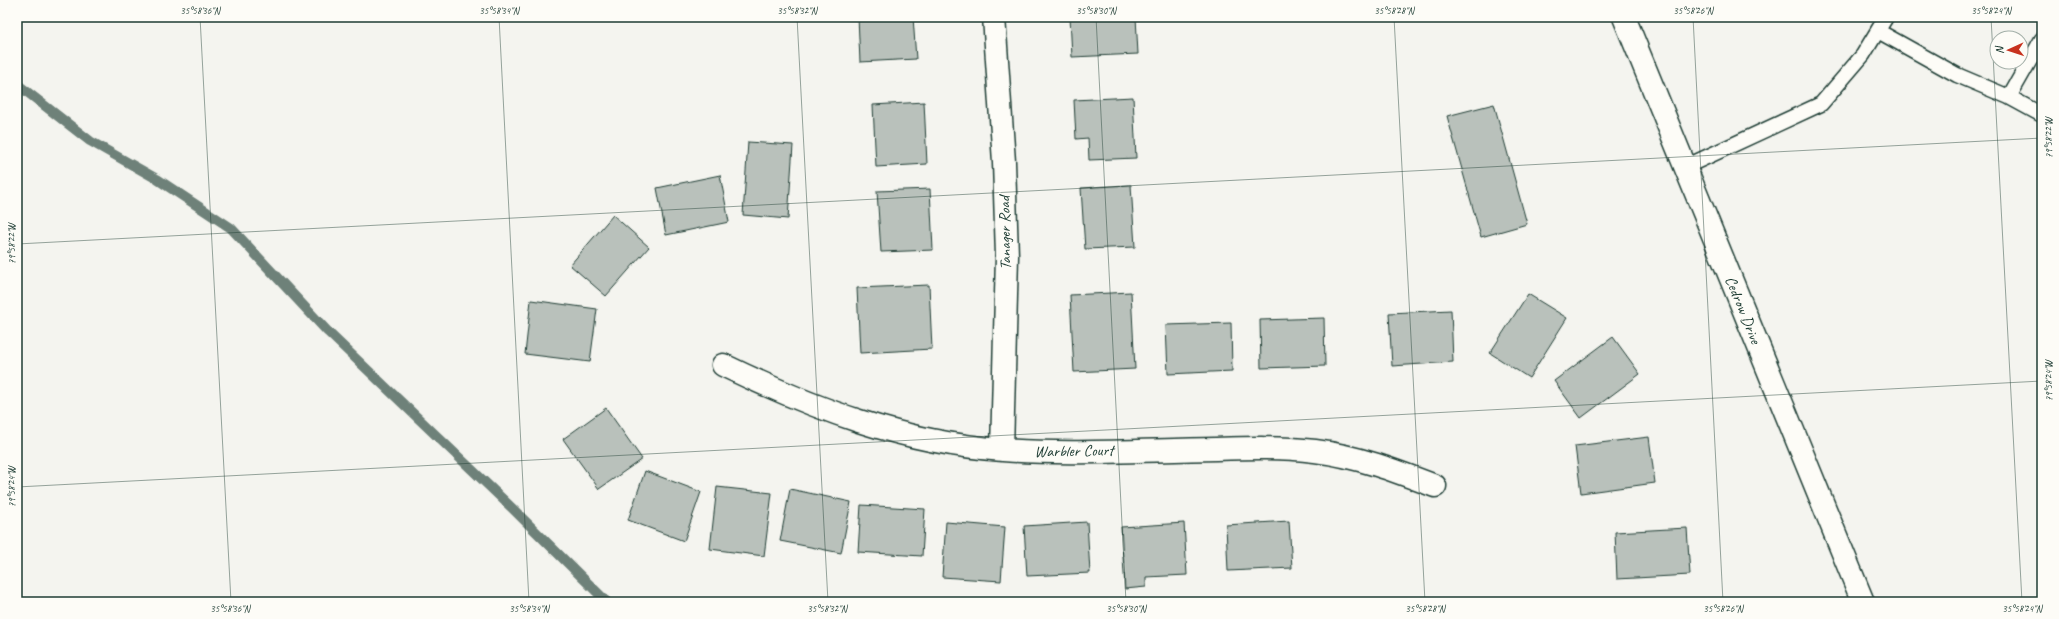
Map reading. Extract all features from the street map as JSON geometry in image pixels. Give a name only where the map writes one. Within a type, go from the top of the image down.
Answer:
[{"type":"street","name":"Tanager Road","points":[[994,17],[1004,162],[1007,256],[1002,450]]},
{"type":"street","name":"Cedrow Drive","points":[[1624,17],[1863,602]]},
{"type":"street","name":"Warbler Court","points":[[723,365],[773,389],[849,419],[925,440],[963,446],[1028,451],[1269,448],[1316,451],[1380,465],[1435,486]]},
{"type":"lane","points":[[1685,167],[1821,104],[1863,55],[1886,17]]},
{"type":"lane","points":[[1878,31],[1957,75],[2008,97],[2042,115]]},
{"type":"lane","points":[[2008,97],[2042,39]]},
{"type":"building","points":[[858,17],[913,17],[916,59],[860,62]]},
{"type":"building","points":[[1070,17],[1136,17],[1138,54],[1072,57]]},
{"type":"building","points":[[1133,97],[1136,158],[1089,160],[1088,138],[1076,139],[1074,100]]},
{"type":"building","points":[[924,102],[927,164],[876,167],[873,105]]},
{"type":"building","points":[[1494,104],[1527,224],[1481,237],[1447,116]]},
{"type":"building","points":[[748,142],[793,145],[788,219],[743,215]]},
{"type":"building","points":[[720,175],[729,222],[666,235],[657,188]]},
{"type":"building","points":[[1131,185],[1135,247],[1085,249],[1081,188]]},
{"type":"building","points":[[930,189],[933,250],[881,252],[877,191]]},
{"type":"building","points":[[613,215],[649,247],[606,296],[570,265]]},
{"type":"building","points":[[929,285],[932,349],[860,353],[857,288]]},
{"type":"building","points":[[1131,292],[1135,369],[1074,372],[1070,295]]},
{"type":"building","points":[[1528,294],[1567,318],[1529,378],[1490,353]]},
{"type":"building","points":[[531,300],[597,309],[590,362],[525,354]]},
{"type":"building","points":[[1451,310],[1453,362],[1392,366],[1389,313]]},
{"type":"building","points":[[1324,318],[1325,366],[1261,368],[1260,320]]},
{"type":"building","points":[[1231,323],[1232,371],[1168,374],[1166,325]]},
{"type":"building","points":[[1613,337],[1640,374],[1581,418],[1554,381]]},
{"type":"building","points":[[606,408],[642,459],[599,489],[563,439]]},
{"type":"building","points":[[1649,437],[1655,483],[1581,493],[1575,446]]},
{"type":"building","points":[[645,471],[701,492],[684,541],[628,520]]},
{"type":"building","points":[[717,487],[772,493],[764,556],[710,549]]},
{"type":"building","points":[[790,489],[851,502],[841,553],[780,541]]},
{"type":"building","points":[[861,505],[925,509],[922,556],[858,552]]},
{"type":"building","points":[[1289,521],[1292,568],[1228,571],[1226,525]]},
{"type":"building","points":[[946,522],[1005,527],[1001,581],[942,577]]},
{"type":"building","points":[[1087,522],[1090,573],[1027,576],[1024,526]]},
{"type":"building","points":[[1184,523],[1187,575],[1146,577],[1146,587],[1125,589],[1121,527]]},
{"type":"building","points":[[1687,528],[1690,575],[1617,579],[1615,532]]},
{"type":"waterway","points":[[17,84],[90,141],[157,179],[231,228],[328,332],[512,508],[607,602]]}]
